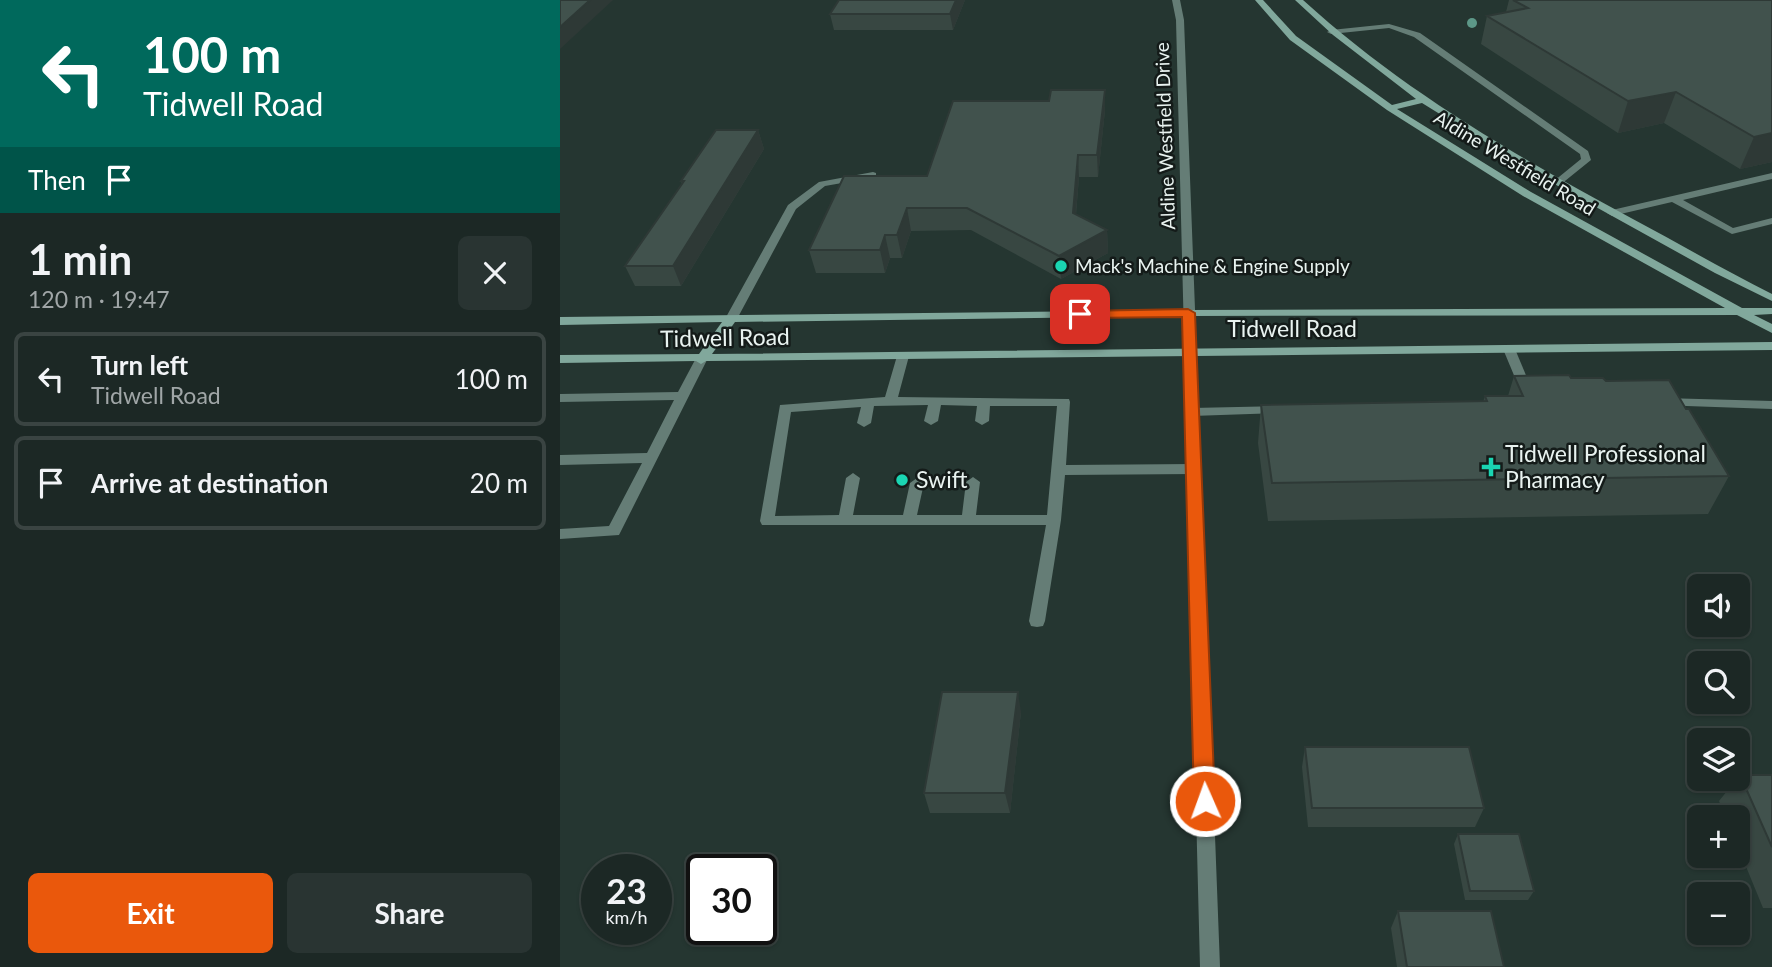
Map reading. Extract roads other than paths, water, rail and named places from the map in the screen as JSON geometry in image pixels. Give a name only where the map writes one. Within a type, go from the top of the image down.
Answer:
[{"type":"main road","name":"Aldine Westfield Road","points":[[1259,0],[1293,38],[1390,108],[1527,194],[1772,329]]},
{"type":"main road","name":"Aldine Westfield Road","points":[[1299,0],[1331,32],[1424,100],[1557,183],[1772,298]]},
{"type":"main road","points":[[1390,108],[1424,100]]},
{"type":"main road","name":"Tidwell Road","points":[[560,321],[1188,313],[1772,311]]},
{"type":"main road","points":[[701,360],[731,319]]},
{"type":"main road","name":"Tidwell Road","points":[[560,359],[701,360],[1189,351],[1772,346]]},
{"type":"street","name":"Aldine Westfield Drive","points":[[1176,0],[1180,34],[1210,967]]},
{"type":"street","points":[[1331,32],[1381,26],[1405,29],[1417,35],[1586,153],[1587,160],[1557,183]]},
{"type":"street","points":[[731,319],[792,207],[822,184],[873,175]]},
{"type":"street","points":[[1612,213],[1772,176]]},
{"type":"street","points":[[1674,199],[1731,231],[1772,221]]},
{"type":"street","points":[[1509,349],[1532,404],[1518,405]]},
{"type":"street","points":[[890,401],[903,356]]},
{"type":"street","points":[[560,534],[614,531],[701,360]]},
{"type":"street","points":[[560,398],[684,396]]},
{"type":"street","points":[[1037,621],[1054,520],[1064,402],[890,401],[785,408],[767,521],[1054,520]]},
{"type":"street","points":[[931,421],[936,401]]},
{"type":"street","points":[[982,421],[984,401]]},
{"type":"street","points":[[1654,402],[1743,401],[1772,405]]},
{"type":"street","points":[[864,423],[868,402]]},
{"type":"street","points":[[1192,412],[1287,410]]},
{"type":"street","points":[[560,460],[652,458]]},
{"type":"street","points":[[1058,470],[1194,469]]},
{"type":"street","points":[[845,521],[853,478]]},
{"type":"street","points":[[968,521],[973,482]]},
{"type":"street","points":[[909,521],[917,483]]},
{"type":"place","name":"Mack's Machine & Engine Supply","points":[[1061,266]]},
{"type":"place","name":"Tidwell Professional Pharmacy","points":[[1491,467]]},
{"type":"place","name":"Swift","points":[[902,480]]}]
